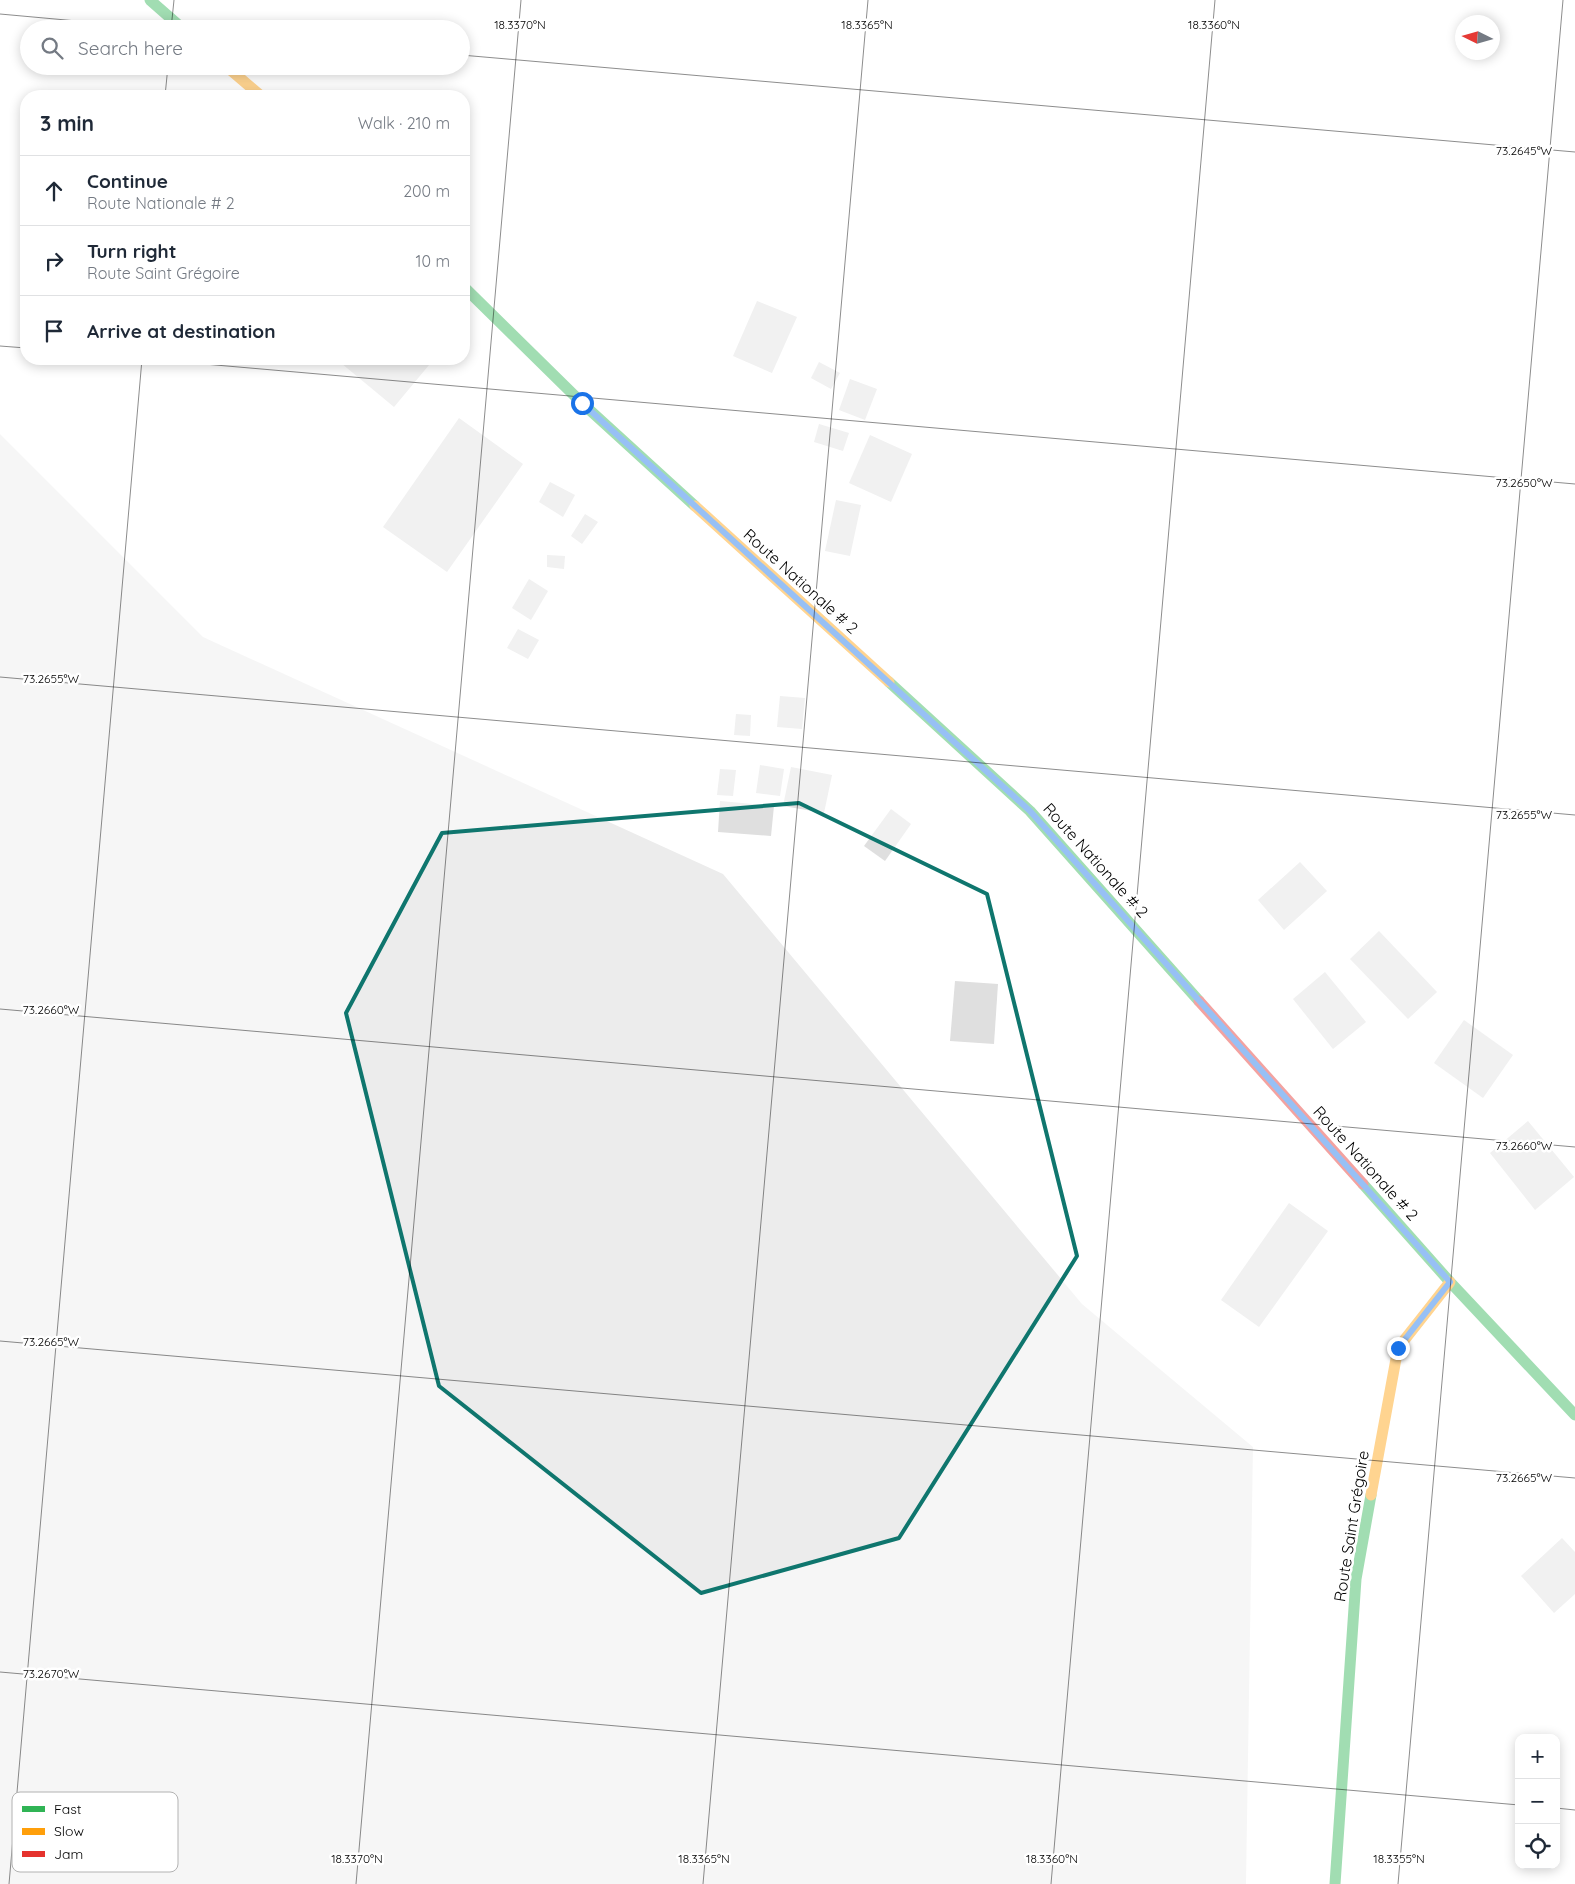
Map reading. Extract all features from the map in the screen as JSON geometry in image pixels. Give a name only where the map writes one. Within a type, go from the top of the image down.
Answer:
[{"type":"main road","points":[[150,0],[173,20]]},
{"type":"main road","points":[[236,75],[254,90]]},
{"type":"main road","name":"Route Nationale # 2","points":[[470,293],[582,403],[1030,811],[1450,1282],[1575,1415]]},
{"type":"main road","name":"Route Saint Grégoire","points":[[1335,1884],[1356,1579],[1398,1348],[1450,1282]]},
{"type":"highlighted area","points":[[799,803],[987,894],[1077,1256],[899,1538],[701,1593],[439,1386],[346,1013],[442,833]]},
{"type":"shaded area","points":[[0,434],[203,637],[723,874],[1082,1304],[1253,1447],[1246,1884],[0,1884]]},
{"type":"building","points":[[757,301],[797,317],[772,373],[733,356]]},
{"type":"building","points":[[819,362],[840,373],[831,389],[811,378]]},
{"type":"building","points":[[343,365],[429,365],[394,407]]},
{"type":"building","points":[[850,379],[877,389],[865,420],[839,410]]},
{"type":"building","points":[[459,418],[523,464],[447,572],[383,527]]},
{"type":"building","points":[[819,424],[849,433],[843,451],[814,442]]},
{"type":"building","points":[[870,435],[912,454],[891,502],[849,483]]},
{"type":"building","points":[[550,482],[575,495],[563,517],[539,502]]},
{"type":"building","points":[[836,500],[861,505],[850,556],[825,551]]},
{"type":"building","points":[[585,514],[598,522],[582,544],[571,536]]},
{"type":"building","points":[[547,555],[565,556],[564,569],[547,567]]},
{"type":"building","points":[[529,579],[548,591],[531,620],[512,608]]},
{"type":"building","points":[[518,629],[539,640],[528,659],[507,648]]},
{"type":"building","points":[[780,696],[805,698],[802,729],[777,727]]},
{"type":"building","points":[[736,714],[751,715],[750,736],[734,735]]},
{"type":"building","points":[[760,765],[784,769],[780,796],[756,793]]},
{"type":"building","points":[[791,767],[832,775],[824,813],[783,806]]},
{"type":"building","points":[[720,769],[736,770],[733,796],[717,795]]},
{"type":"building","points":[[720,801],[774,806],[771,836],[718,832]]},
{"type":"building","points":[[891,809],[911,824],[885,861],[864,846]]},
{"type":"building","points":[[1300,862],[1327,891],[1284,930],[1258,900]]},
{"type":"building","points":[[1379,931],[1437,992],[1408,1019],[1350,959]]},
{"type":"building","points":[[1325,972],[1366,1022],[1333,1049],[1293,999]]},
{"type":"building","points":[[955,981],[998,984],[994,1044],[950,1041]]},
{"type":"building","points":[[1464,1020],[1513,1055],[1483,1098],[1434,1063]]},
{"type":"building","points":[[1528,1121],[1574,1177],[1535,1210],[1490,1153]]},
{"type":"building","points":[[1289,1203],[1328,1231],[1259,1327],[1221,1300]]},
{"type":"building","points":[[1562,1538],[1575,1552],[1575,1594],[1554,1613],[1521,1576]]},
{"type":"traffic: fast","points":[[150,0],[173,20]]},
{"type":"traffic: fast","points":[[470,293],[582,403],[695,506]]},
{"type":"traffic: fast","points":[[889,682],[1030,811],[1199,1001]]},
{"type":"traffic: fast","points":[[1363,1184],[1450,1282],[1575,1415]]},
{"type":"traffic: fast","points":[[1335,1884],[1356,1579],[1371,1495]]},
{"type":"traffic: slow","points":[[236,75],[254,90]]},
{"type":"traffic: slow","points":[[695,506],[889,682]]},
{"type":"traffic: slow","points":[[1371,1495],[1398,1348],[1450,1282]]},
{"type":"traffic: jam","points":[[1199,1001],[1363,1184]]},
{"type":"route","points":[[582,403],[1030,811],[1450,1282],[1398,1348]]}]
